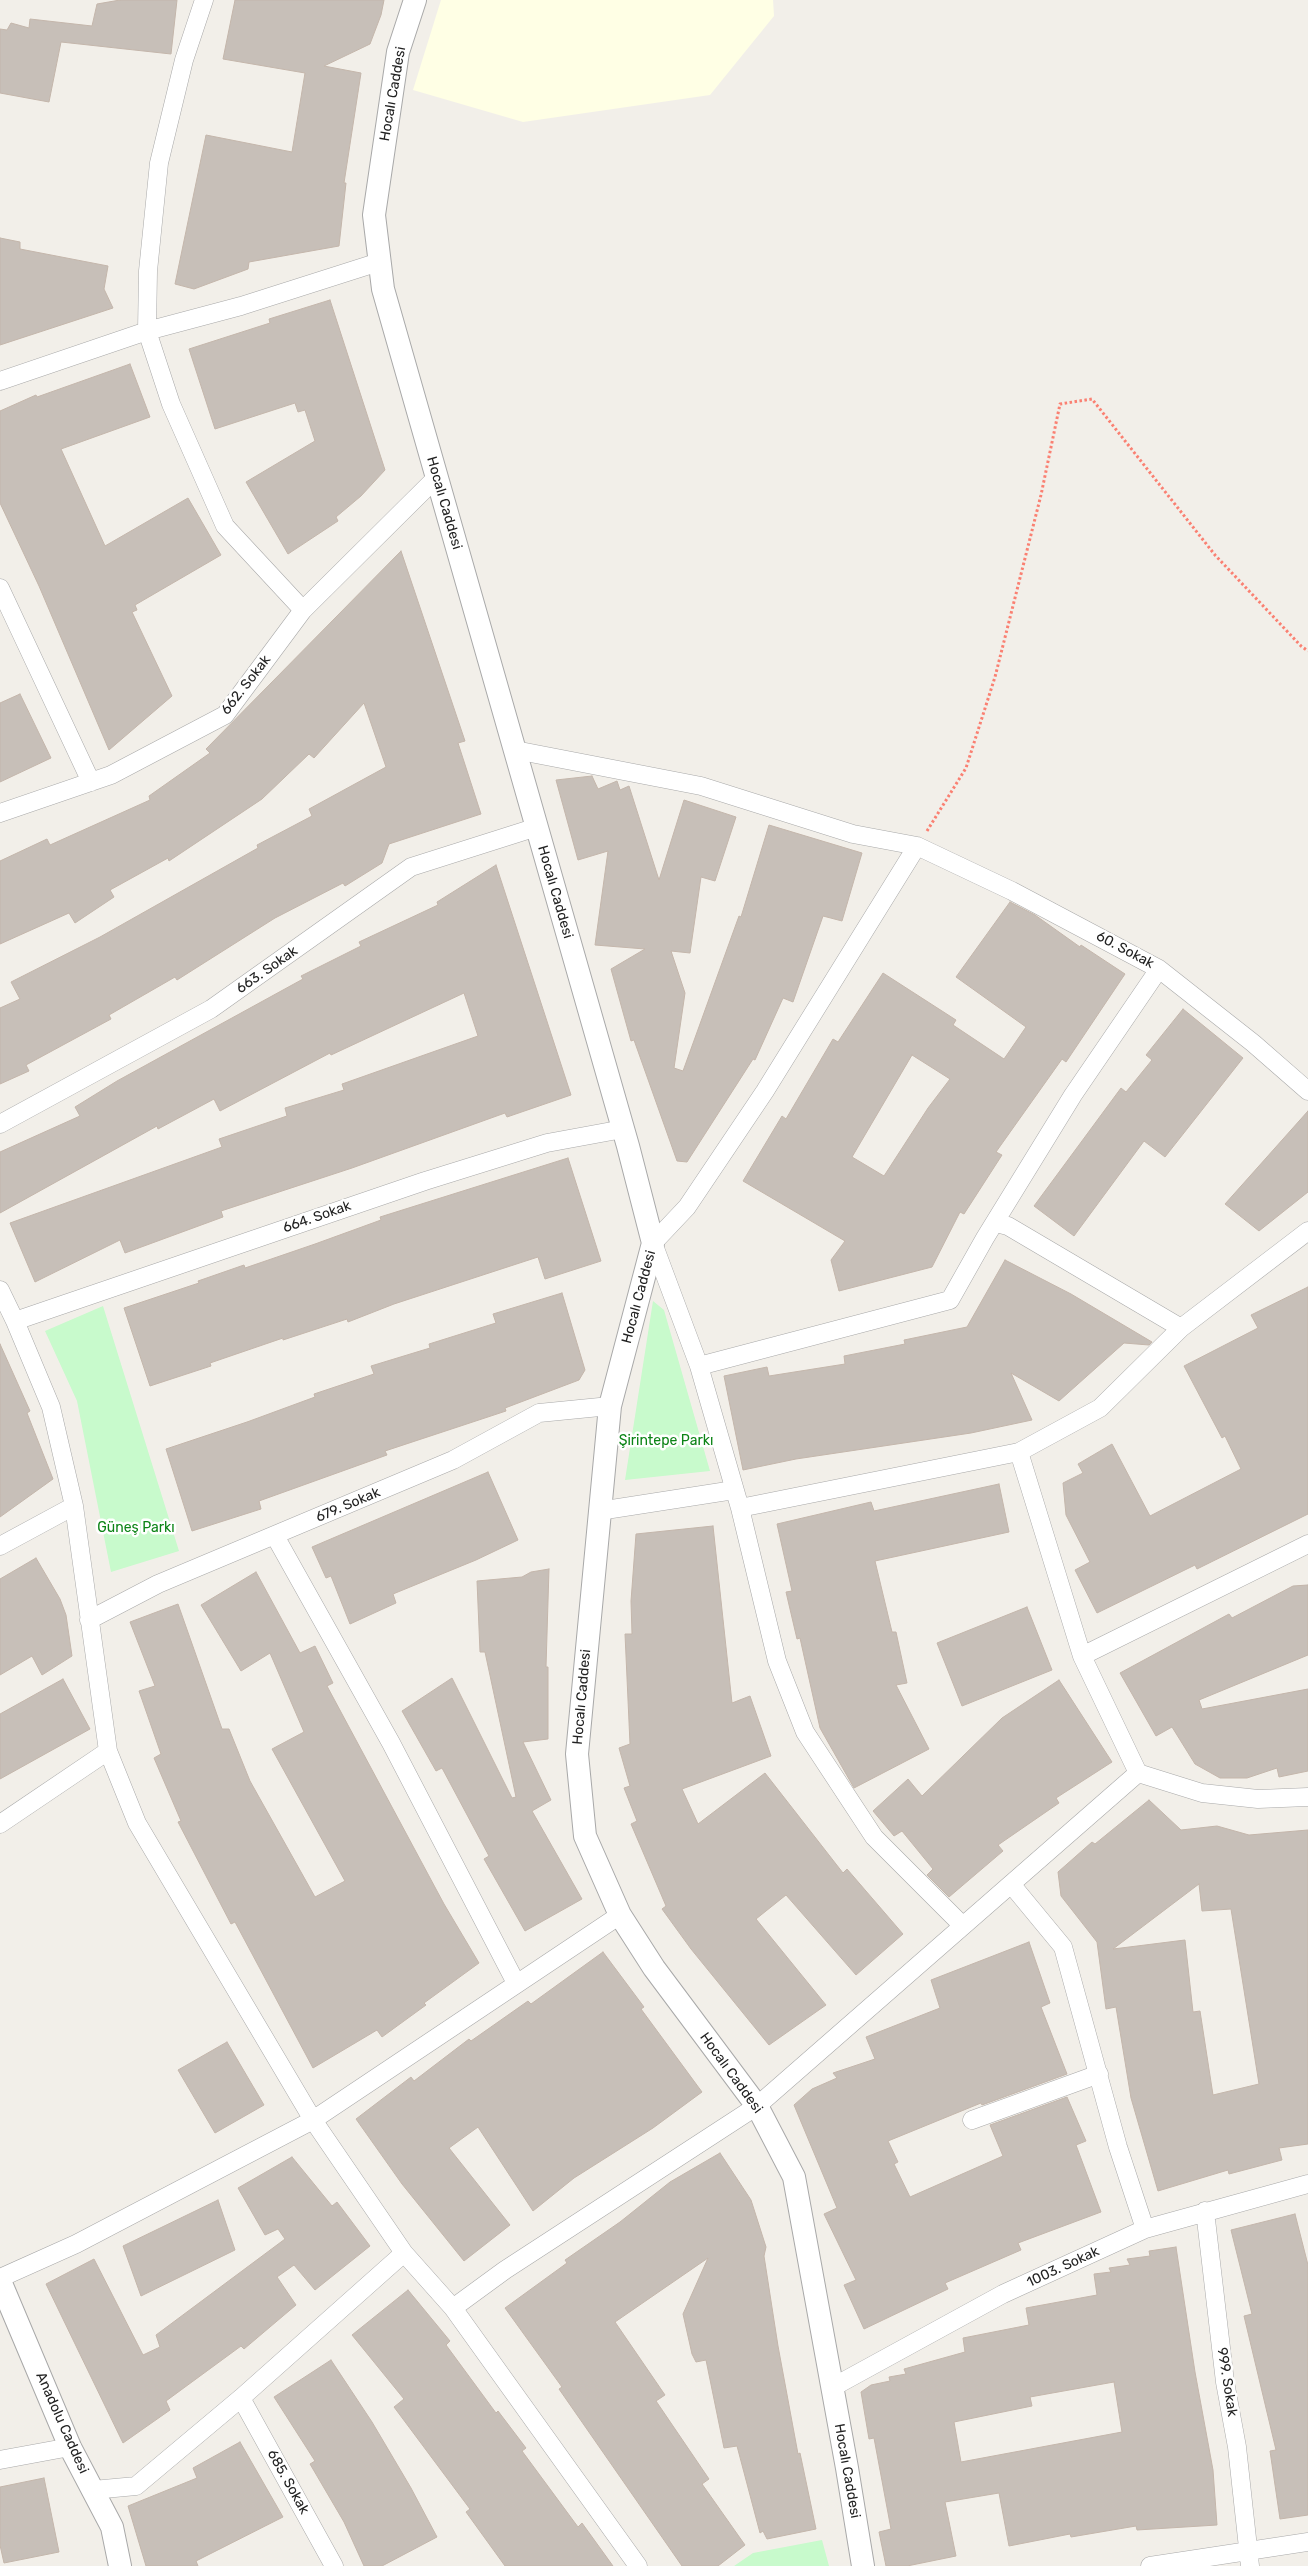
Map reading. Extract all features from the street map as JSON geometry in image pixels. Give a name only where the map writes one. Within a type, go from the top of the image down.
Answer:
[{"type":"street","points":[[204,0],[184,60],[159,164],[148,271],[147,331],[171,404],[225,526],[303,610]]},
{"type":"street","name":"Hocalı Caddesi","points":[[415,0],[398,52],[374,215],[383,289],[654,1243],[610,1406],[577,1754],[585,1836],[620,1915],[654,1968],[758,2106],[794,2177],[833,2387],[862,2566]]},
{"type":"street","points":[[0,381],[147,331],[242,306],[379,262]]},
{"type":"street","name":"662. Sokak","points":[[0,814],[111,775],[225,715],[303,610],[437,477]]},
{"type":"street","points":[[0,588],[92,782]]},
{"type":"street","name":"60. Sokak","points":[[515,750],[701,786],[853,834],[917,846],[1012,891],[1159,969],[1253,1043],[1308,1091]]},
{"type":"street","name":"663. Sokak","points":[[0,1124],[211,1009],[412,867],[537,828]]},
{"type":"street","points":[[917,846],[766,1090],[687,1207],[654,1243],[699,1366],[740,1508],[777,1661],[805,1732],[874,1838],[963,1926]]},
{"type":"street","points":[[699,1366],[950,1300],[1073,1095],[1159,969]]},
{"type":"street","name":"664. Sokak","points":[[15,1321],[424,1181],[548,1143],[623,1129]]},
{"type":"street","points":[[996,1223],[1008,1226],[1181,1328]]},
{"type":"street","points":[[740,1508],[1019,1452],[1100,1408],[1181,1328],[1308,1232]]},
{"type":"street","points":[[0,1290],[51,1407],[74,1506],[108,1751],[137,1823],[312,2120],[404,2252],[452,2308],[638,2566]]},
{"type":"street","name":"679. Sokak","points":[[89,1620],[158,1584],[453,1460],[539,1413],[610,1406]]},
{"type":"street","points":[[1019,1452],[1082,1656],[1138,1773],[1202,1793],[1258,1799],[1308,1797]]},
{"type":"street","points":[[599,1511],[734,1490]]},
{"type":"street","points":[[0,1546],[74,1506]]},
{"type":"street","points":[[275,1536],[392,1743],[516,1983]]},
{"type":"street","points":[[1082,1656],[1308,1544]]},
{"type":"street","points":[[0,1824],[108,1751]]},
{"type":"street","points":[[452,2308],[505,2270],[758,2106],[1138,1773]]},
{"type":"street","points":[[1011,1884],[1063,1947],[1118,2147],[1145,2229]]},
{"type":"street","points":[[0,2280],[76,2244],[312,2120],[620,1915]]},
{"type":"street","points":[[972,2120],[1099,2074]]},
{"type":"street","name":"1003. Sokak","points":[[833,2387],[1003,2294],[1145,2229],[1308,2184]]},
{"type":"street","name":"999. Sokak","points":[[1206,2211],[1225,2382],[1237,2447],[1249,2559]]},
{"type":"street","points":[[93,2490],[136,2486],[241,2398],[404,2252]]},
{"type":"street","name":"Anadolu Caddesi","points":[[0,2280],[70,2446],[112,2527],[120,2566]]},
{"type":"street","name":"685. Sokak","points":[[241,2398],[334,2566]]},
{"type":"street","points":[[0,2460],[70,2446]]},
{"type":"street","points":[[1150,2566],[1249,2559],[1308,2542]]},
{"type":"path","points":[[917,846],[966,768],[995,677],[1041,495],[1060,404],[1092,399],[1216,555],[1301,646],[1308,651]]},
{"type":"shaded area","points":[[441,0],[773,0],[774,16],[710,95],[523,122],[413,90]]},
{"type":"green space","name":"Şirintepe Parkı","points":[[653,1301],[664,1310],[710,1471],[625,1480]]},
{"type":"green space","name":"Güneş Parkı","points":[[103,1306],[179,1551],[111,1572],[77,1401],[45,1331]]},
{"type":"green space","points":[[822,2540],[829,2566],[734,2566],[753,2553]]},
{"type":"building","points":[[120,0],[177,0],[171,54],[61,42],[49,102],[0,93],[0,29],[7,30],[11,23],[29,28],[30,19],[92,26],[97,4]]},
{"type":"building","points":[[235,0],[384,0],[381,15],[370,44],[324,66],[361,73],[344,183],[346,183],[339,246],[249,262],[248,269],[194,289],[175,284],[206,135],[292,152],[305,73],[223,59]]},
{"type":"building","points":[[0,238],[20,242],[20,249],[108,266],[104,289],[113,308],[0,345]]},
{"type":"building","points":[[330,300],[385,470],[361,496],[336,517],[338,521],[288,554],[246,482],[315,441],[305,410],[298,412],[295,403],[215,429],[189,349],[270,323],[269,319]]},
{"type":"building","points":[[130,364],[150,417],[61,449],[105,546],[188,498],[221,555],[135,605],[137,610],[132,612],[172,696],[109,750],[39,586],[0,503],[0,411],[36,395],[37,397]]},
{"type":"building","points":[[401,551],[465,741],[458,743],[481,814],[389,844],[382,863],[345,886],[343,883],[275,918],[177,980],[175,977],[109,1015],[111,1019],[26,1065],[29,1071],[0,1084],[0,1008],[20,999],[11,982],[100,937],[258,848],[257,845],[312,816],[309,809],[386,767],[364,703],[314,758],[309,754],[262,799],[169,861],[168,858],[110,890],[114,897],[75,923],[69,913],[0,944],[0,861],[47,839],[50,845],[150,800],[149,796],[210,753],[206,749]]},
{"type":"building","points":[[20,694],[51,758],[0,782],[0,703]]},
{"type":"building","points":[[592,776],[598,789],[617,781],[620,790],[629,786],[659,880],[684,800],[736,817],[715,881],[701,877],[690,953],[671,951],[685,993],[674,1068],[683,1071],[739,916],[741,917],[769,825],[862,853],[842,921],[823,916],[793,1002],[783,998],[755,1060],[753,1059],[687,1162],[677,1161],[634,1040],[631,1041],[611,969],[645,949],[595,945],[608,851],[578,860],[556,780]]},
{"type":"building","points":[[496,865],[571,1095],[507,1117],[505,1113],[352,1168],[221,1211],[223,1217],[125,1253],[120,1240],[35,1282],[10,1223],[222,1147],[219,1139],[287,1116],[285,1108],[344,1090],[342,1084],[478,1036],[464,993],[331,1055],[330,1053],[220,1111],[214,1099],[158,1129],[157,1126],[0,1213],[0,1152],[80,1116],[75,1107],[117,1081],[303,979],[301,976],[361,946],[359,942],[438,905],[437,902]]},
{"type":"building","points":[[1010,902],[1035,915],[1080,947],[1081,945],[1125,974],[1066,1062],[1062,1059],[996,1152],[1002,1155],[964,1214],[960,1212],[932,1267],[839,1291],[831,1260],[845,1241],[743,1181],[782,1116],[786,1119],[833,1039],[838,1042],[883,973],[956,1020],[953,1025],[1004,1059],[1026,1027],[956,977]],"holes":[[[912,1055],[950,1079],[928,1108],[884,1176],[852,1157]]]},
{"type":"building","points":[[1183,1009],[1243,1058],[1165,1157],[1144,1141],[1074,1236],[1034,1206],[1121,1088],[1126,1092],[1152,1060],[1146,1055]]},
{"type":"building","points":[[1308,1111],[1308,1192],[1259,1231],[1225,1204]]},
{"type":"building","points":[[568,1158],[601,1261],[545,1279],[538,1257],[394,1304],[348,1322],[347,1319],[283,1340],[283,1338],[210,1363],[211,1366],[150,1386],[124,1308],[199,1283],[198,1281],[244,1265],[245,1268],[315,1244],[381,1220],[380,1217]]},
{"type":"building","points":[[1005,1260],[1071,1294],[1152,1342],[1149,1345],[1124,1343],[1059,1401],[1011,1373],[1032,1420],[971,1433],[796,1459],[743,1470],[724,1376],[767,1367],[769,1376],[845,1364],[844,1356],[905,1344],[904,1340],[967,1327]]},
{"type":"building","points":[[1308,1287],[1308,1514],[1197,1569],[1195,1565],[1097,1613],[1075,1570],[1090,1562],[1066,1515],[1063,1483],[1083,1473],[1078,1464],[1112,1444],[1150,1516],[1241,1469],[1225,1436],[1222,1438],[1184,1366],[1258,1328],[1251,1315]]},
{"type":"building","points":[[562,1293],[585,1370],[579,1380],[505,1408],[506,1411],[385,1451],[387,1455],[259,1501],[261,1509],[192,1531],[166,1449],[247,1422],[315,1397],[314,1394],[374,1374],[371,1366],[430,1348],[429,1344],[496,1323],[493,1314]]},
{"type":"building","points":[[0,1344],[30,1411],[27,1413],[53,1479],[0,1517]]},
{"type":"building","points":[[488,1472],[518,1540],[476,1560],[393,1594],[396,1603],[350,1624],[331,1576],[326,1578],[312,1547]]},
{"type":"building","points":[[999,1484],[1009,1532],[875,1561],[892,1632],[896,1632],[907,1683],[896,1685],[929,1749],[854,1788],[820,1728],[800,1638],[797,1639],[786,1592],[792,1591],[777,1524],[871,1502],[874,1511]]},
{"type":"building","points":[[713,1526],[732,1703],[750,1696],[771,1756],[682,1789],[698,1824],[765,1773],[843,1873],[847,1869],[903,1934],[856,1975],[786,1895],[756,1919],[826,2005],[769,2045],[691,1949],[662,1909],[666,1906],[631,1824],[637,1821],[624,1788],[630,1786],[619,1748],[630,1744],[625,1634],[632,1634],[631,1601],[636,1534]]},
{"type":"building","points":[[36,1558],[60,1599],[66,1615],[72,1656],[42,1675],[32,1656],[0,1675],[0,1579]]},
{"type":"building","points":[[549,1569],[546,1667],[548,1667],[548,1739],[523,1742],[551,1800],[532,1811],[582,1899],[525,1931],[484,1859],[489,1856],[442,1768],[436,1771],[402,1711],[452,1678],[512,1798],[516,1797],[485,1652],[480,1652],[477,1581],[522,1577],[531,1572]]},
{"type":"building","points":[[256,1572],[300,1653],[315,1646],[333,1683],[327,1686],[444,1904],[479,1963],[424,2003],[426,2005],[382,2037],[377,2030],[313,2068],[235,1922],[231,1924],[178,1822],[181,1821],[154,1758],[161,1754],[139,1691],[155,1686],[130,1622],[178,1604],[222,1729],[229,1729],[250,1781],[315,1897],[345,1881],[272,1749],[304,1732],[270,1653],[241,1671],[201,1605]]},
{"type":"building","points":[[1308,1585],[1308,1655],[1199,1700],[1202,1709],[1308,1689],[1308,1771],[1279,1777],[1277,1768],[1247,1778],[1220,1778],[1195,1764],[1172,1727],[1156,1736],[1120,1673],[1229,1614],[1232,1618],[1293,1586]]},
{"type":"building","points":[[1027,1607],[1052,1670],[962,1706],[937,1643]]},
{"type":"building","points":[[63,1679],[90,1729],[0,1779],[0,1714]]},
{"type":"building","points":[[1059,1680],[1112,1762],[1056,1798],[1059,1803],[998,1845],[1003,1851],[949,1897],[927,1875],[933,1869],[902,1831],[894,1836],[873,1811],[908,1779],[922,1796],[1002,1718]]},
{"type":"building","points":[[1149,1800],[1181,1830],[1217,1826],[1249,1835],[1308,1830],[1308,2144],[1279,2148],[1282,2160],[1229,2174],[1228,2170],[1158,2191],[1131,2098],[1116,2007],[1106,2009],[1097,1942],[1061,1896],[1058,1872],[1092,1842],[1095,1844]],"holes":[[[1199,1884],[1202,1911],[1231,1909],[1259,2084],[1213,2095],[1200,2011],[1193,2012],[1185,1940],[1113,1949]]]},
{"type":"building","points":[[1029,1942],[1050,2003],[1041,2007],[1067,2074],[982,2105],[981,2103],[888,2141],[898,2162],[894,2164],[910,2197],[1003,2156],[990,2125],[1067,2097],[1086,2141],[1076,2145],[1101,2212],[1018,2243],[1021,2250],[945,2283],[948,2289],[864,2329],[844,2285],[856,2280],[824,2214],[837,2208],[794,2105],[812,2089],[837,2078],[833,2073],[875,2059],[866,2037],[940,2008],[931,1980]]},
{"type":"building","points":[[603,1952],[644,2007],[641,2009],[702,2092],[653,2128],[574,2178],[533,2211],[478,2127],[449,2148],[510,2225],[464,2261],[402,2184],[356,2119],[411,2077],[414,2081],[469,2039],[471,2041],[528,2001],[531,2004]]},
{"type":"building","points":[[227,2042],[264,2105],[215,2133],[178,2070]]},
{"type":"building","points":[[720,2153],[751,2200],[766,2247],[764,2256],[778,2346],[798,2454],[800,2453],[816,2529],[767,2539],[763,2531],[760,2533],[737,2446],[724,2448],[706,2360],[696,2362],[692,2354],[683,2314],[708,2258],[615,2322],[665,2395],[656,2401],[709,2479],[702,2484],[745,2545],[718,2566],[682,2566],[559,2389],[562,2387],[505,2308],[567,2263],[565,2260],[620,2222],[670,2182]]},
{"type":"building","points":[[292,2157],[332,2206],[337,2202],[370,2246],[315,2290],[294,2265],[277,2277],[296,2305],[244,2349],[241,2346],[166,2401],[170,2410],[123,2443],[46,2284],[94,2259],[143,2355],[160,2347],[156,2335],[285,2239],[278,2229],[265,2235],[238,2188]]},
{"type":"building","points":[[218,2200],[235,2250],[141,2296],[123,2246]]},
{"type":"building","points":[[1295,2214],[1308,2265],[1308,2515],[1280,2519],[1270,2451],[1276,2450],[1244,2316],[1252,2314],[1231,2230]]},
{"type":"building","points":[[1176,2247],[1195,2372],[1213,2470],[1217,2525],[1137,2530],[1136,2526],[1071,2537],[1070,2534],[1009,2546],[999,2493],[945,2502],[956,2556],[907,2566],[886,2566],[879,2532],[891,2529],[874,2438],[869,2439],[861,2392],[871,2385],[890,2381],[889,2377],[906,2374],[904,2369],[965,2352],[963,2338],[1029,2325],[1026,2308],[1097,2295],[1094,2274],[1111,2272],[1109,2268],[1130,2265],[1127,2259],[1150,2256],[1149,2251]],"holes":[[[1114,2382],[1122,2432],[961,2462],[954,2422],[1032,2406],[1030,2397]]]},
{"type":"building","points":[[408,2290],[450,2341],[446,2345],[496,2413],[498,2411],[526,2448],[522,2451],[578,2527],[582,2523],[613,2566],[505,2566],[466,2512],[470,2509],[394,2407],[404,2399],[352,2335]]},
{"type":"building","points":[[331,2360],[372,2422],[437,2537],[382,2566],[364,2566],[344,2522],[310,2464],[315,2461],[274,2397]]},
{"type":"building","points":[[240,2442],[283,2517],[196,2561],[198,2566],[146,2566],[128,2506],[197,2478],[193,2468]]},
{"type":"building","points":[[44,2478],[59,2552],[4,2563],[0,2545],[0,2487]]}]
